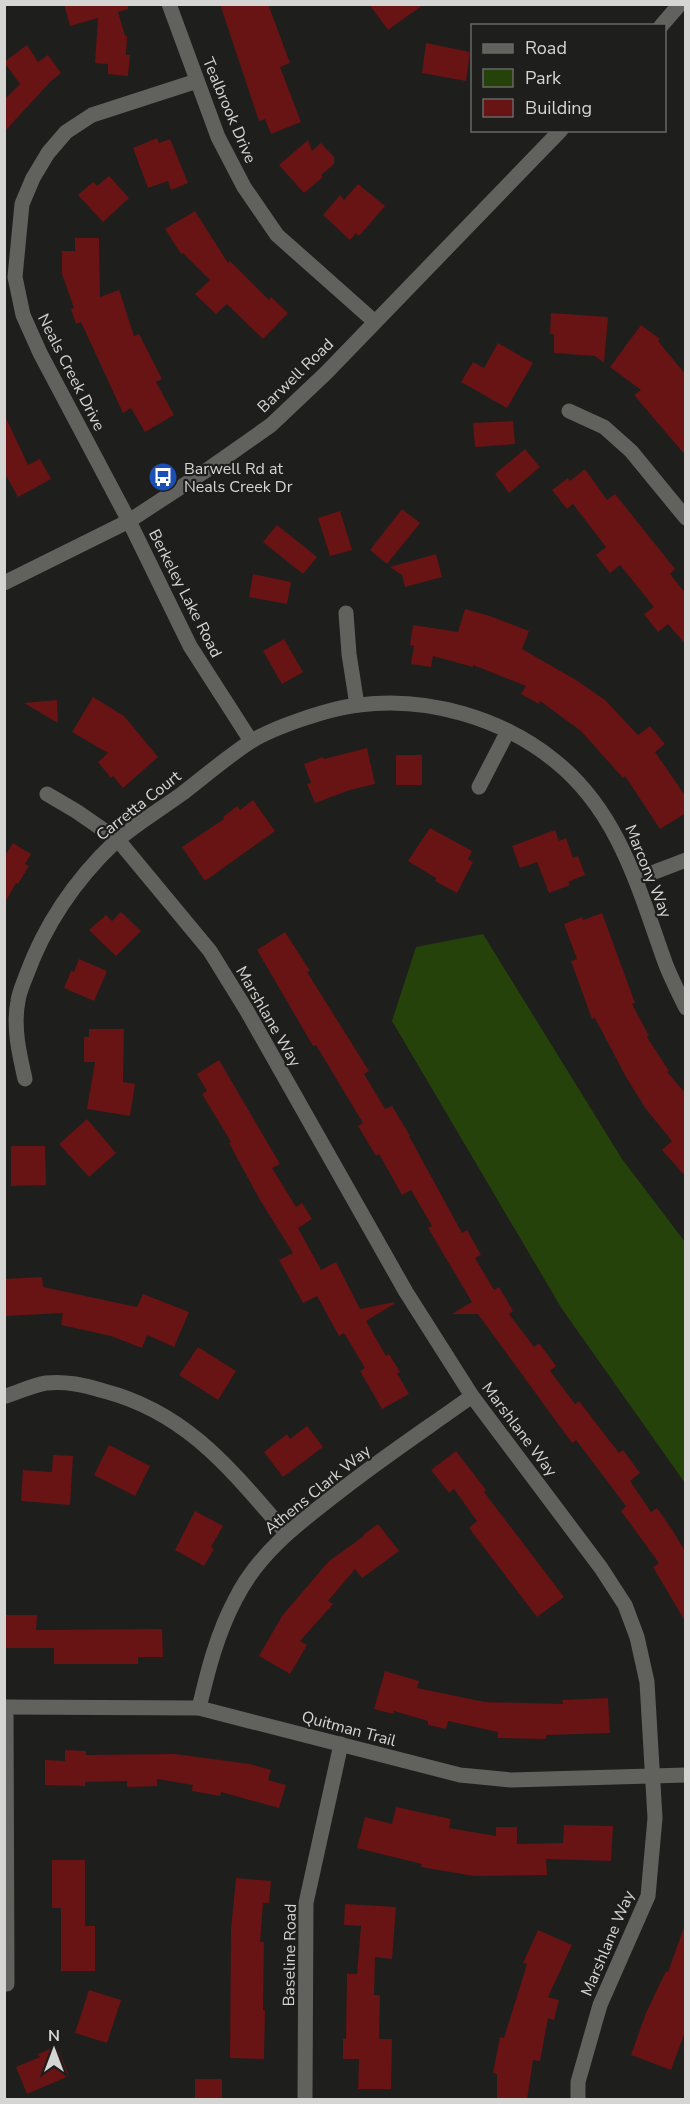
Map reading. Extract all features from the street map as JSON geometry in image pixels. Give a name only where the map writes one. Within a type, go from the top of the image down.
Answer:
[{"type":"street","name":"Tealbrook Drive","points":[[169,4],[218,137],[244,187],[277,235],[375,322]]},
{"type":"street","points":[[663,24],[680,4]]},
{"type":"street","name":"Neals Creek Drive","points":[[129,521],[40,353],[23,315],[15,277],[22,204],[38,169],[66,132],[92,115],[196,81]]},
{"type":"street","name":"Barwell Road","points":[[4,583],[129,521],[271,425],[326,373],[559,132]]},
{"type":"street","points":[[569,411],[604,427],[631,451],[686,518]]},
{"type":"street","name":"Berkeley Lake Road","points":[[129,521],[190,646],[251,741]]},
{"type":"street","points":[[346,613],[349,654],[357,705]]},
{"type":"street","name":"Marcony Way","points":[[251,741],[301,720],[357,705],[393,703],[430,706],[476,718],[508,731],[555,761],[585,791],[612,827],[636,879],[668,969],[686,1008]]},
{"type":"street","points":[[479,787],[508,731]]},
{"type":"street","name":"Carretta Court","points":[[26,1078],[16,1033],[18,1000],[35,953],[57,911],[83,874],[118,840],[251,741]]},
{"type":"street","name":"Marshlane Way","points":[[47,794],[118,840],[210,951],[253,1021],[406,1292],[472,1396],[601,1568],[625,1605],[637,1636],[647,1682],[655,1818],[648,1896],[600,2005],[578,2082],[578,2100]]},
{"type":"street","points":[[636,879],[686,860]]},
{"type":"street","points":[[6,1396],[43,1383],[71,1382],[122,1396],[162,1415],[190,1433],[220,1458],[286,1533]]},
{"type":"street","name":"Athens Clark Way","points":[[199,1708],[215,1644],[235,1598],[259,1563],[286,1533],[368,1469],[472,1396]]},
{"type":"street","points":[[5,1707],[7,1984]]},
{"type":"street","name":"Quitman Trail","points":[[5,1707],[199,1708],[460,1775],[511,1780],[686,1775]]},
{"type":"street","name":"Baseline Road","points":[[305,2100],[306,1903],[341,1744]]},
{"type":"green space","points":[[483,934],[622,1159],[685,1242],[685,1483],[562,1309],[392,1021],[416,947]]},
{"type":"building","points":[[64,4],[128,4],[128,9],[118,12],[125,36],[127,36],[126,55],[130,55],[128,76],[108,74],[108,64],[95,63],[98,18],[70,26]]},
{"type":"building","points":[[220,4],[268,4],[290,63],[280,67],[301,122],[271,134],[265,119],[259,121]]},
{"type":"building","points":[[369,4],[424,4],[388,30]]},
{"type":"building","points":[[426,43],[470,52],[466,81],[422,73]]},
{"type":"building","points":[[27,45],[38,62],[48,55],[61,73],[4,132],[4,100],[20,84],[4,62]]},
{"type":"building","points":[[157,138],[159,143],[170,139],[188,183],[171,190],[168,181],[148,188],[133,148]]},
{"type":"building","points":[[308,140],[312,151],[321,143],[334,157],[334,164],[304,193],[279,165]]},
{"type":"building","points":[[109,176],[129,198],[103,222],[78,195],[93,182],[97,186]]},
{"type":"building","points":[[358,184],[385,206],[359,236],[356,233],[350,240],[323,215],[340,195],[344,200]]},
{"type":"building","points":[[195,211],[228,263],[230,261],[269,300],[271,297],[288,313],[263,339],[227,304],[216,314],[195,294],[210,280],[183,253],[181,254],[165,229]]},
{"type":"building","points":[[75,238],[99,238],[100,297],[119,290],[134,336],[139,334],[162,379],[156,382],[174,415],[145,432],[131,408],[123,413],[81,322],[76,324],[71,309],[74,308],[62,274],[62,251],[75,251]]},
{"type":"building","points":[[551,313],[608,317],[604,363],[595,356],[554,353],[554,334],[550,334]]},
{"type":"building","points":[[641,325],[660,339],[658,341],[686,375],[686,456],[634,395],[641,390],[610,367]]},
{"type":"building","points":[[498,343],[533,363],[507,408],[461,382],[473,362],[484,368]]},
{"type":"building","points":[[4,414],[28,465],[40,459],[51,479],[18,497],[4,472]]},
{"type":"building","points":[[513,421],[515,444],[475,447],[473,423]]},
{"type":"building","points":[[525,449],[540,467],[509,493],[495,474]]},
{"type":"building","points":[[585,469],[607,500],[615,494],[675,569],[670,574],[686,594],[686,645],[668,624],[658,632],[644,614],[654,607],[620,565],[610,573],[596,555],[606,547],[573,504],[567,509],[552,490],[568,478],[570,481]]},
{"type":"building","points":[[402,509],[420,523],[387,564],[370,550]]},
{"type":"building","points":[[340,511],[352,550],[330,556],[318,518]]},
{"type":"building","points":[[277,525],[317,557],[303,574],[263,542]]},
{"type":"building","points":[[436,554],[442,577],[405,587],[402,575],[390,567]]},
{"type":"building","points":[[253,574],[291,582],[287,604],[249,597]]},
{"type":"building","points":[[465,609],[529,631],[522,649],[576,680],[605,700],[638,735],[650,726],[665,744],[655,752],[686,797],[686,813],[660,829],[625,776],[623,778],[581,731],[540,701],[539,704],[521,694],[526,686],[473,665],[473,667],[433,656],[431,667],[411,664],[414,646],[410,645],[413,625],[458,632]]},
{"type":"building","points":[[284,639],[303,672],[282,684],[263,651]]},
{"type":"building","points":[[93,697],[124,716],[158,757],[123,788],[98,762],[108,753],[72,732]]},
{"type":"building","points":[[57,700],[58,723],[24,703]]},
{"type":"building","points":[[367,748],[375,784],[350,790],[315,803],[307,784],[311,783],[304,764],[323,757],[324,759]]},
{"type":"building","points":[[396,755],[422,755],[422,785],[396,785]]},
{"type":"building","points":[[253,800],[275,831],[205,881],[182,847],[224,819],[223,817],[237,806],[240,810]]},
{"type":"building","points":[[430,828],[472,851],[468,859],[473,862],[457,893],[435,881],[436,878],[408,861]]},
{"type":"building","points":[[555,830],[559,841],[566,838],[573,858],[578,856],[585,875],[568,882],[570,885],[549,893],[537,862],[520,868],[512,846]]},
{"type":"building","points":[[13,843],[31,854],[25,864],[29,866],[4,904],[4,857]]},
{"type":"building","points":[[121,912],[141,931],[116,956],[89,930],[106,915],[112,921]]},
{"type":"building","points":[[602,913],[635,1003],[632,1004],[649,1036],[647,1037],[669,1071],[667,1072],[686,1094],[686,1177],[662,1150],[672,1141],[646,1109],[626,1077],[595,1018],[592,1019],[571,961],[577,959],[564,924]]},
{"type":"building","points":[[285,932],[310,971],[307,972],[369,1071],[364,1074],[385,1109],[392,1106],[462,1233],[467,1230],[481,1255],[475,1258],[494,1290],[499,1287],[513,1311],[509,1314],[534,1347],[539,1343],[556,1366],[550,1371],[575,1404],[579,1401],[619,1453],[623,1450],[640,1473],[630,1481],[651,1512],[657,1508],[686,1553],[686,1623],[653,1567],[659,1563],[621,1511],[626,1506],[598,1469],[576,1440],[572,1443],[478,1314],[452,1314],[472,1302],[428,1228],[432,1226],[411,1190],[402,1195],[379,1154],[376,1156],[358,1126],[363,1123],[316,1045],[313,1046],[257,950]]},
{"type":"building","points":[[79,959],[107,971],[94,1001],[64,988]]},
{"type":"building","points":[[89,1029],[124,1029],[123,1082],[135,1084],[130,1116],[87,1109],[95,1062],[84,1062],[84,1037],[89,1037]]},
{"type":"building","points":[[219,1060],[280,1164],[272,1168],[296,1207],[302,1203],[312,1219],[298,1228],[321,1270],[336,1262],[360,1309],[394,1302],[366,1321],[386,1356],[389,1354],[400,1372],[397,1373],[409,1394],[382,1409],[360,1371],[365,1368],[344,1333],[339,1336],[317,1296],[303,1303],[279,1260],[293,1253],[260,1200],[229,1143],[231,1142],[202,1094],[207,1091],[197,1074]]},
{"type":"building","points":[[87,1119],[116,1153],[89,1177],[59,1144]]},
{"type":"building","points":[[11,1146],[45,1146],[46,1185],[11,1186]]},
{"type":"building","points":[[42,1277],[43,1287],[137,1307],[143,1294],[189,1312],[174,1347],[147,1335],[142,1348],[111,1336],[61,1325],[63,1313],[4,1316],[4,1279]]},
{"type":"building","points":[[198,1347],[236,1371],[218,1400],[179,1375]]},
{"type":"building","points":[[307,1426],[323,1447],[283,1477],[264,1452],[287,1434],[290,1439]]},
{"type":"building","points":[[109,1445],[150,1466],[135,1496],[94,1475]]},
{"type":"building","points":[[456,1451],[486,1490],[484,1492],[564,1597],[537,1617],[469,1528],[477,1521],[454,1489],[449,1493],[431,1470]]},
{"type":"building","points":[[53,1455],[73,1456],[70,1505],[21,1501],[23,1470],[52,1472]]},
{"type":"building","points":[[195,1511],[223,1526],[211,1547],[214,1549],[204,1566],[175,1550]]},
{"type":"building","points":[[378,1524],[399,1551],[362,1578],[355,1569],[328,1601],[333,1604],[300,1641],[307,1645],[290,1674],[259,1656],[282,1616],[329,1561]]},
{"type":"building","points":[[4,1615],[37,1615],[36,1630],[162,1629],[163,1657],[138,1657],[138,1664],[54,1664],[54,1648],[4,1648]]},
{"type":"building","points":[[385,1671],[419,1681],[417,1688],[485,1702],[563,1704],[562,1700],[608,1698],[610,1733],[546,1735],[546,1739],[498,1738],[498,1732],[448,1721],[446,1729],[428,1725],[428,1721],[394,1711],[393,1714],[374,1709]]},
{"type":"building","points":[[65,1750],[86,1751],[86,1755],[175,1754],[250,1764],[271,1770],[268,1780],[286,1785],[279,1808],[221,1792],[220,1796],[192,1791],[193,1785],[157,1779],[157,1786],[127,1787],[127,1781],[85,1782],[85,1786],[45,1785],[45,1760],[65,1761]]},
{"type":"building","points":[[396,1807],[451,1819],[449,1828],[496,1836],[496,1827],[517,1827],[517,1844],[563,1843],[564,1825],[613,1826],[611,1861],[546,1859],[547,1875],[474,1876],[421,1867],[422,1864],[357,1848],[365,1817],[392,1824]]},
{"type":"building","points":[[52,1860],[85,1860],[85,1926],[95,1926],[95,1971],[61,1971],[61,1908],[52,1908]]},
{"type":"building","points":[[236,1878],[271,1881],[269,1903],[263,1903],[260,1942],[264,1942],[264,2059],[230,2058],[231,1929]]},
{"type":"building","points":[[345,1904],[396,1907],[392,1959],[375,1957],[374,1995],[380,1995],[379,2039],[392,2039],[391,2089],[358,2089],[359,2059],[343,2059],[343,2039],[346,2039],[347,1974],[357,1974],[361,1926],[344,1925]]},
{"type":"building","points":[[538,1930],[572,1945],[548,1997],[559,2000],[554,2020],[548,2018],[540,2061],[533,2060],[527,2100],[497,2100],[497,2074],[493,2073],[500,2037],[504,2038],[527,1964],[523,1963]]},
{"type":"building","points":[[683,1930],[686,1930],[686,2029],[671,2070],[631,2055],[646,2013],[666,1971],[668,1972]]},
{"type":"building","points":[[89,1990],[121,2000],[107,2043],[75,2033]]},
{"type":"building","points":[[57,2046],[69,2076],[27,2094],[16,2067],[40,2057],[38,2054]]},
{"type":"building","points":[[195,2079],[222,2079],[222,2100],[195,2100]]},
{"type":"place","name":"Barwell Rd at Neals Creek Dr","points":[[163,477]]}]
